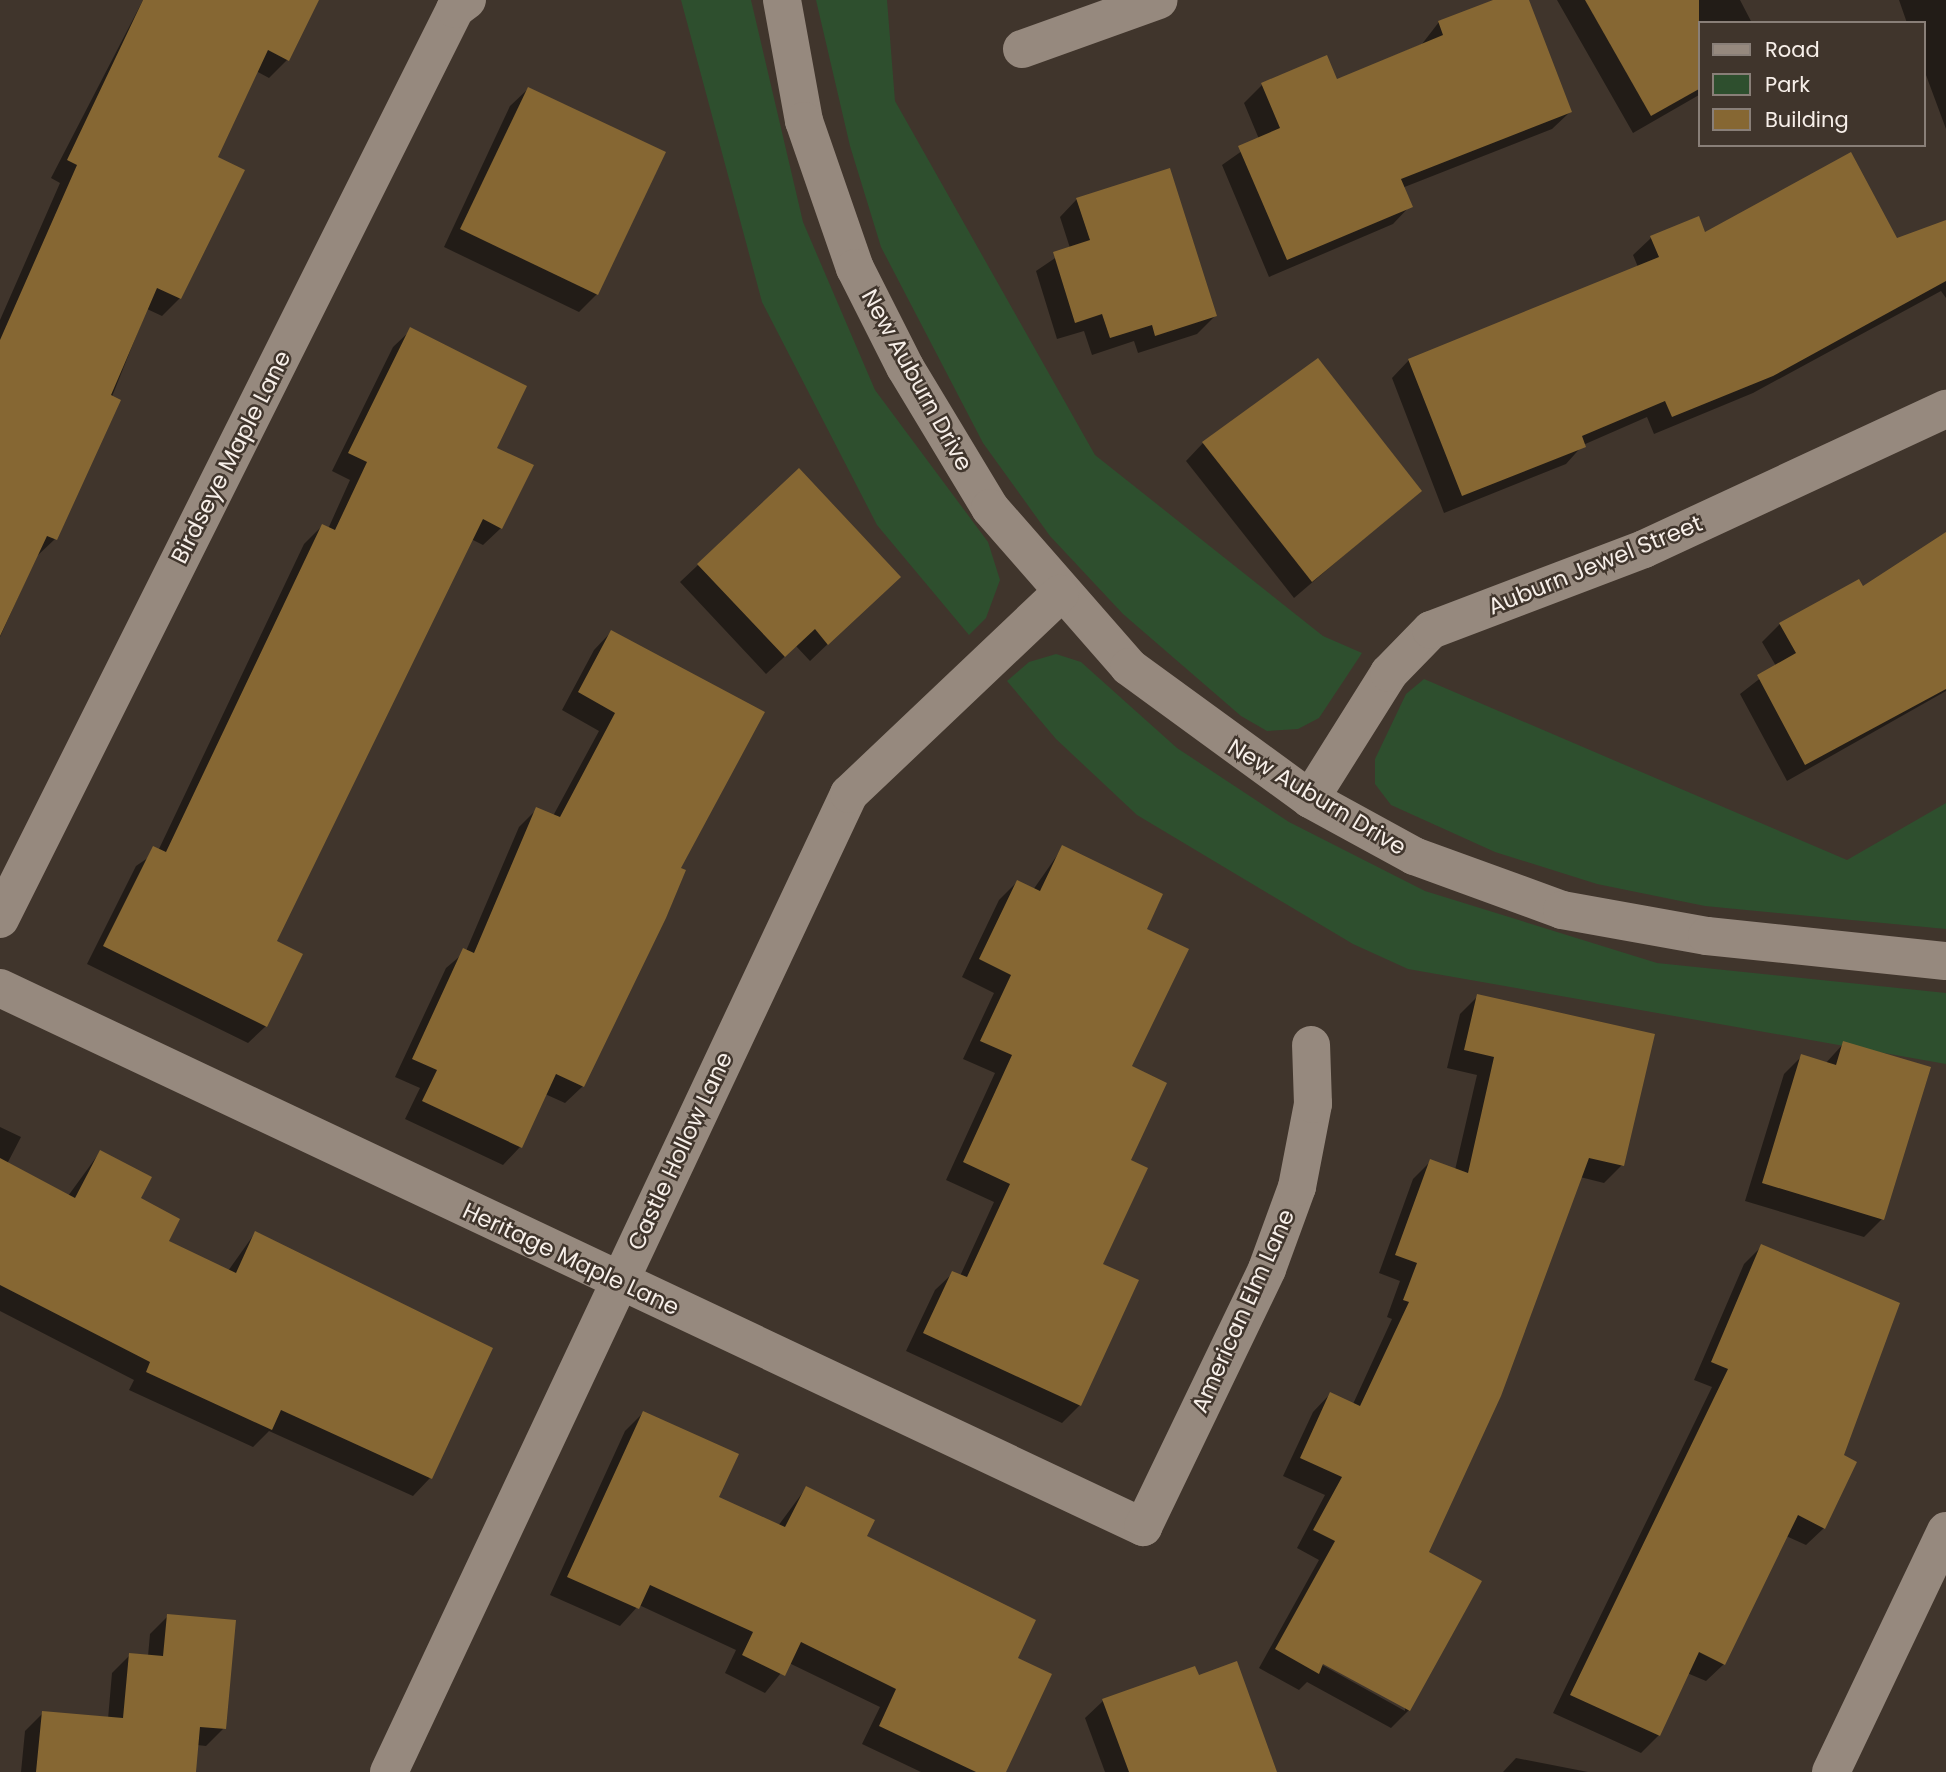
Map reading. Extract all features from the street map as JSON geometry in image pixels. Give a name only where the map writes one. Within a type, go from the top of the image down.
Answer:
[{"type":"street","name":"Birdseye Maple Lane","points":[[0,919],[455,9],[467,0]]},
{"type":"street","name":"New Auburn Drive","points":[[782,0],[804,121],[855,268],[905,367],[990,508],[1060,594],[1129,667],[1310,799],[1414,856],[1562,910],[1707,936],[1946,961]]},
{"type":"street","points":[[1022,49],[1159,0]]},
{"type":"street","name":"Auburn Jewel Street","points":[[1310,799],[1389,673],[1431,630],[1644,549],[1946,409]]},
{"type":"street","name":"Castle Hollow Lane","points":[[389,1772],[849,794],[1060,594]]},
{"type":"street","name":"Heritage Maple Lane","points":[[0,988],[1143,1527]]},
{"type":"street","name":"American Elm Lane","points":[[1143,1527],[1267,1269],[1297,1187],[1312,1104],[1311,1045]]},
{"type":"street","points":[[1831,1772],[1946,1531]]},
{"type":"green space","points":[[681,0],[751,0],[803,222],[875,390],[988,542],[1000,580],[986,618],[969,635],[877,525],[762,302]]},
{"type":"green space","points":[[816,0],[887,0],[895,101],[1095,455],[1323,636],[1362,653],[1319,718],[1298,729],[1267,731],[1241,716],[1123,614],[1050,536],[983,443],[881,247],[850,146]]},
{"type":"green space","points":[[1056,654],[1081,662],[1177,748],[1289,822],[1425,891],[1657,963],[1946,993],[1946,1064],[1408,969],[1353,944],[1137,815],[1056,739],[1007,681],[1029,662]]},
{"type":"green space","points":[[1424,679],[1847,860],[1946,803],[1946,929],[1705,906],[1597,884],[1495,852],[1391,805],[1375,784],[1375,759],[1406,694]]},
{"type":"building","points":[[143,0],[319,0],[289,61],[268,50],[218,157],[245,170],[181,299],[157,288],[111,395],[121,400],[57,540],[47,536],[0,636],[0,340],[77,165],[67,160]]},
{"type":"building","points":[[1493,0],[1529,0],[1572,112],[1401,179],[1413,207],[1287,260],[1238,146],[1280,128],[1261,83],[1327,55],[1337,79],[1443,35],[1438,21]]},
{"type":"building","points":[[1585,0],[1699,0],[1698,90],[1651,116]]},
{"type":"building","points":[[528,87],[666,152],[598,295],[460,229]]},
{"type":"building","points":[[1851,152],[1897,238],[1946,220],[1946,281],[1773,376],[1672,417],[1665,401],[1582,436],[1586,447],[1462,496],[1408,359],[1659,257],[1650,236],[1699,216],[1705,232]]},
{"type":"building","points":[[1170,168],[1217,316],[1155,336],[1152,325],[1110,338],[1102,314],[1075,323],[1053,252],[1090,240],[1076,198]]},
{"type":"building","points":[[410,327],[527,386],[497,448],[534,465],[502,529],[483,519],[277,941],[303,954],[267,1027],[103,946],[153,846],[166,852],[322,524],[335,530],[367,462],[348,453]]},
{"type":"building","points":[[1318,358],[1422,491],[1312,582],[1202,442]]},
{"type":"building","points":[[799,468],[901,577],[828,645],[815,629],[785,657],[697,564]]},
{"type":"building","points":[[1946,532],[1946,689],[1805,765],[1757,675],[1796,653],[1779,623],[1859,579],[1863,586]]},
{"type":"building","points":[[611,630],[765,712],[681,868],[686,870],[666,918],[584,1087],[556,1074],[522,1148],[422,1101],[437,1070],[412,1059],[463,948],[474,953],[536,807],[560,817],[615,713],[578,692]]},
{"type":"building","points":[[1062,845],[1163,894],[1147,929],[1189,949],[1132,1066],[1167,1083],[1131,1160],[1148,1168],[1103,1264],[1139,1280],[1081,1406],[923,1333],[952,1271],[967,1277],[1010,1184],[963,1162],[1012,1055],[980,1041],[1011,975],[979,959],[1017,880],[1040,891]]},
{"type":"building","points":[[1477,994],[1655,1034],[1624,1166],[1589,1158],[1501,1396],[1429,1552],[1482,1581],[1410,1711],[1323,1664],[1319,1674],[1275,1649],[1335,1541],[1313,1530],[1342,1477],[1300,1458],[1330,1392],[1360,1406],[1409,1302],[1403,1300],[1417,1263],[1395,1255],[1430,1159],[1468,1173],[1494,1057],[1464,1050]]},
{"type":"building","points":[[1843,1041],[1931,1067],[1884,1220],[1762,1183],[1801,1054],[1836,1065]]},
{"type":"building","points":[[100,1150],[152,1177],[141,1198],[180,1219],[169,1241],[236,1273],[255,1231],[493,1348],[432,1479],[281,1410],[272,1430],[146,1372],[150,1362],[0,1285],[0,1158],[75,1198]]},
{"type":"building","points":[[1761,1244],[1900,1303],[1844,1455],[1857,1462],[1825,1529],[1798,1515],[1725,1665],[1699,1652],[1660,1736],[1570,1695],[1728,1369],[1711,1362]]},
{"type":"building","points":[[643,1411],[739,1454],[719,1497],[785,1527],[806,1486],[875,1520],[867,1536],[1036,1620],[1018,1658],[1052,1674],[1006,1772],[976,1772],[879,1726],[896,1689],[801,1642],[785,1676],[742,1655],[753,1632],[650,1585],[639,1609],[567,1577]]},
{"type":"building","points":[[167,1614],[236,1620],[226,1729],[200,1727],[196,1772],[36,1772],[42,1711],[123,1718],[129,1653],[163,1656]]},
{"type":"building","points":[[1237,1661],[1277,1772],[1129,1772],[1102,1699],[1195,1666],[1199,1675]]}]
